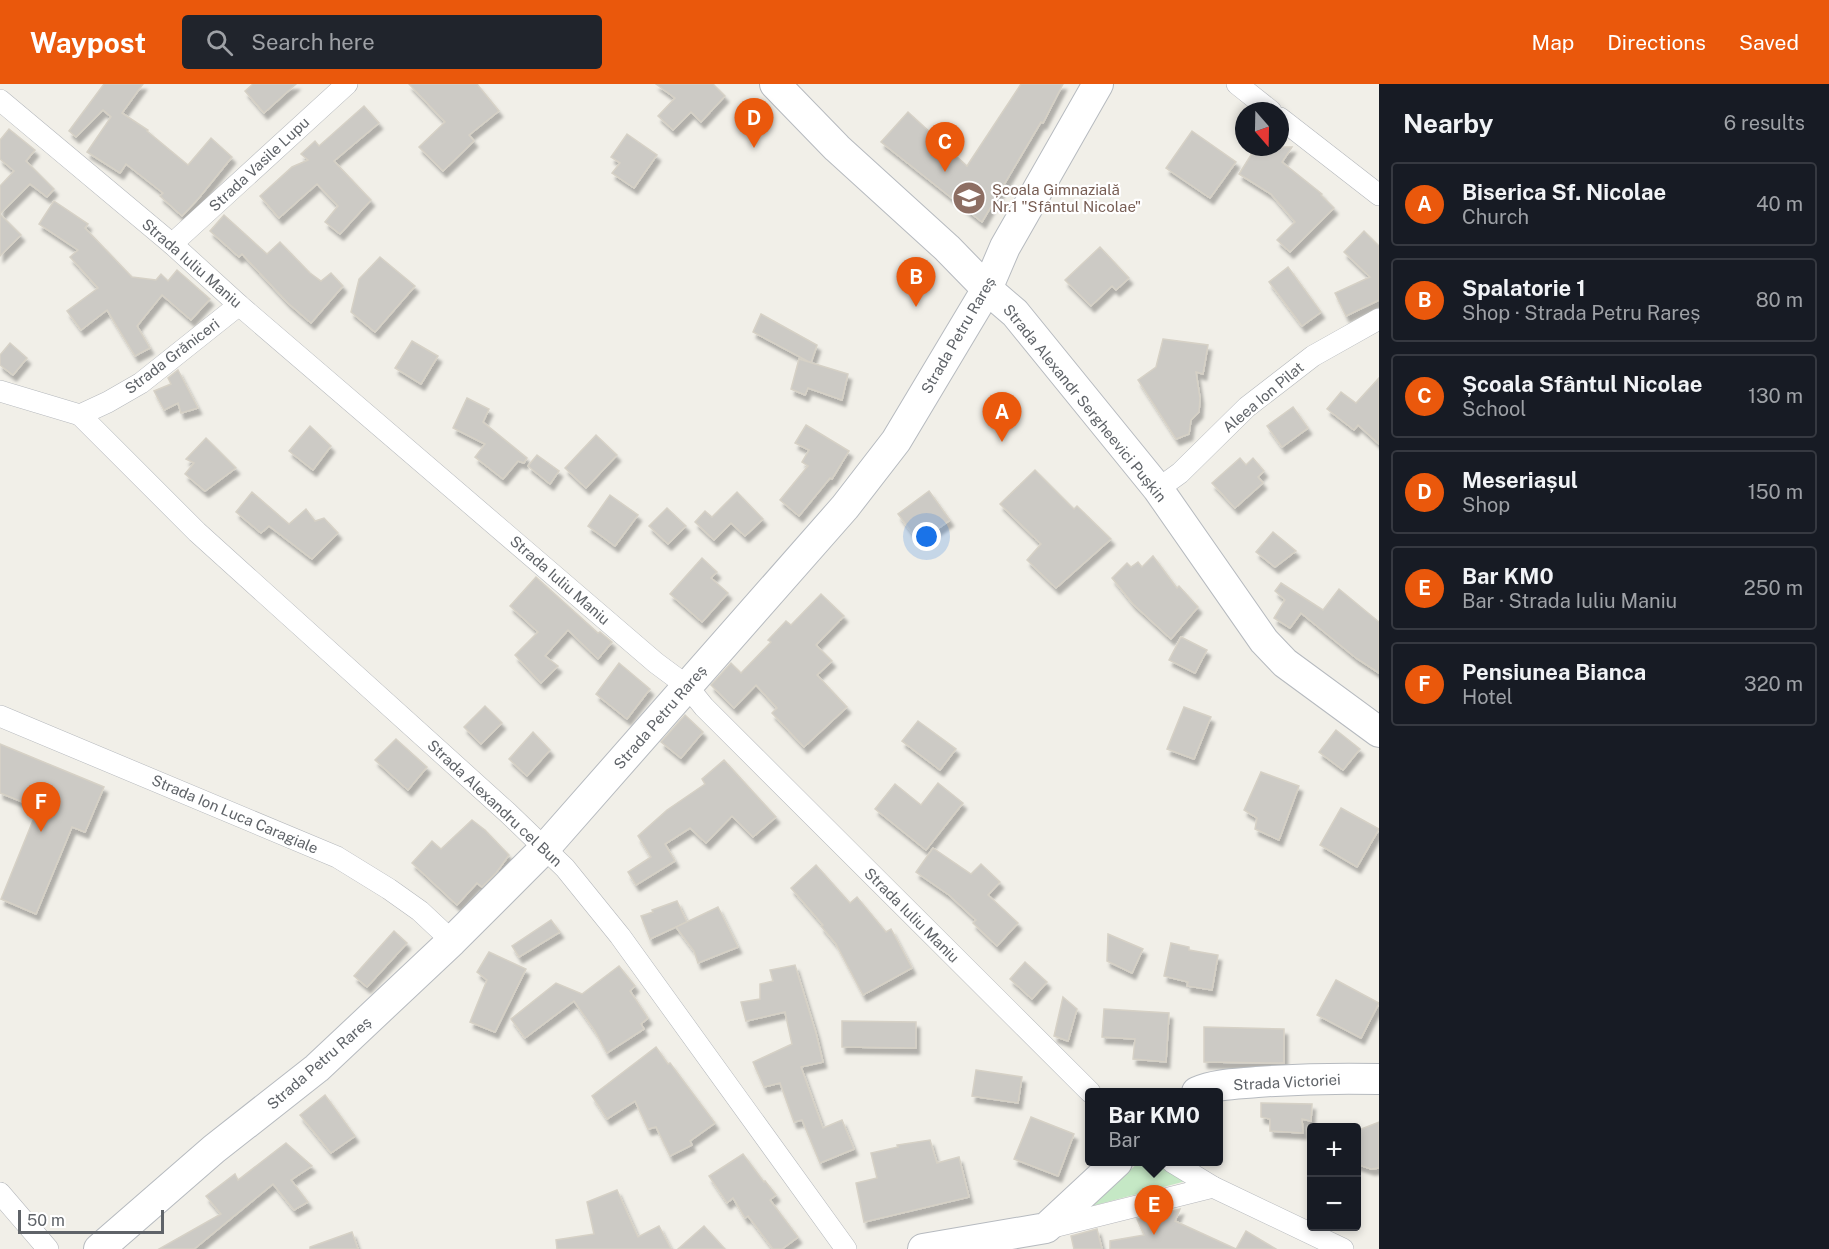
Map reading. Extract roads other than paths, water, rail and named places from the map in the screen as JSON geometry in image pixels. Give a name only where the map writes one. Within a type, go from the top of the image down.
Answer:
[{"type":"main road","name":"Strada Alexandr Sergheevici Pușkin","points":[[775,84],[837,148],[947,248],[1015,314],[1158,489],[1264,641],[1285,663],[1379,732]]},
{"type":"main road","name":"Strada Petru Rareș","points":[[99,1249],[214,1149],[317,1068],[453,941],[545,848],[871,475],[896,441],[987,289],[1005,247],[1098,84]]},
{"type":"main road","name":"Strada Victoriei","points":[[1207,1088],[1324,1078],[1379,1079]]},
{"type":"main road","points":[[923,1249],[1046,1228],[1112,1166]]},
{"type":"street","name":"Strada Vasile Lupu","points":[[172,244],[347,84]]},
{"type":"street","points":[[1237,84],[1260,102]]},
{"type":"street","name":"Strada Iuliu Maniu","points":[[0,100],[172,244],[629,640],[687,686],[704,707],[1086,1088]]},
{"type":"street","points":[[1289,125],[1379,195]]},
{"type":"street","name":"Strada Grăniceri","points":[[80,415],[141,383],[240,305]]},
{"type":"street","name":"Aleea Ion Pilat","points":[[1158,489],[1180,473],[1247,407],[1313,356],[1379,320]]},
{"type":"street","points":[[0,391],[80,415]]},
{"type":"street","name":"Strada Alexandru cel Bun","points":[[80,415],[197,532],[565,868],[620,936],[846,1249]]},
{"type":"street","name":"Strada Ion Luca Caragiale","points":[[0,716],[337,857],[420,911],[453,941]]},
{"type":"street","points":[[1180,1166],[1213,1187],[1343,1249]]},
{"type":"street","points":[[1046,1228],[1213,1187]]},
{"type":"street","points":[[0,1193],[48,1249]]},
{"type":"place","name":"Meseriașul","points":[[754,148]]},
{"type":"place","name":"Școala Sfântul Nicolae","points":[[945,172]]},
{"type":"place","name":"Școala Gimnazială Nr.1 \"Sfântul Nicolae\"","points":[[969,198]]},
{"type":"place","name":"Spalatorie 1","points":[[916,307]]},
{"type":"place","name":"Biserica Sf. Nicolae","points":[[1002,442]]},
{"type":"place","name":"Pensiunea Bianca","points":[[41,832]]},
{"type":"place","name":"Bar KM0","points":[[1154,1235]]}]
